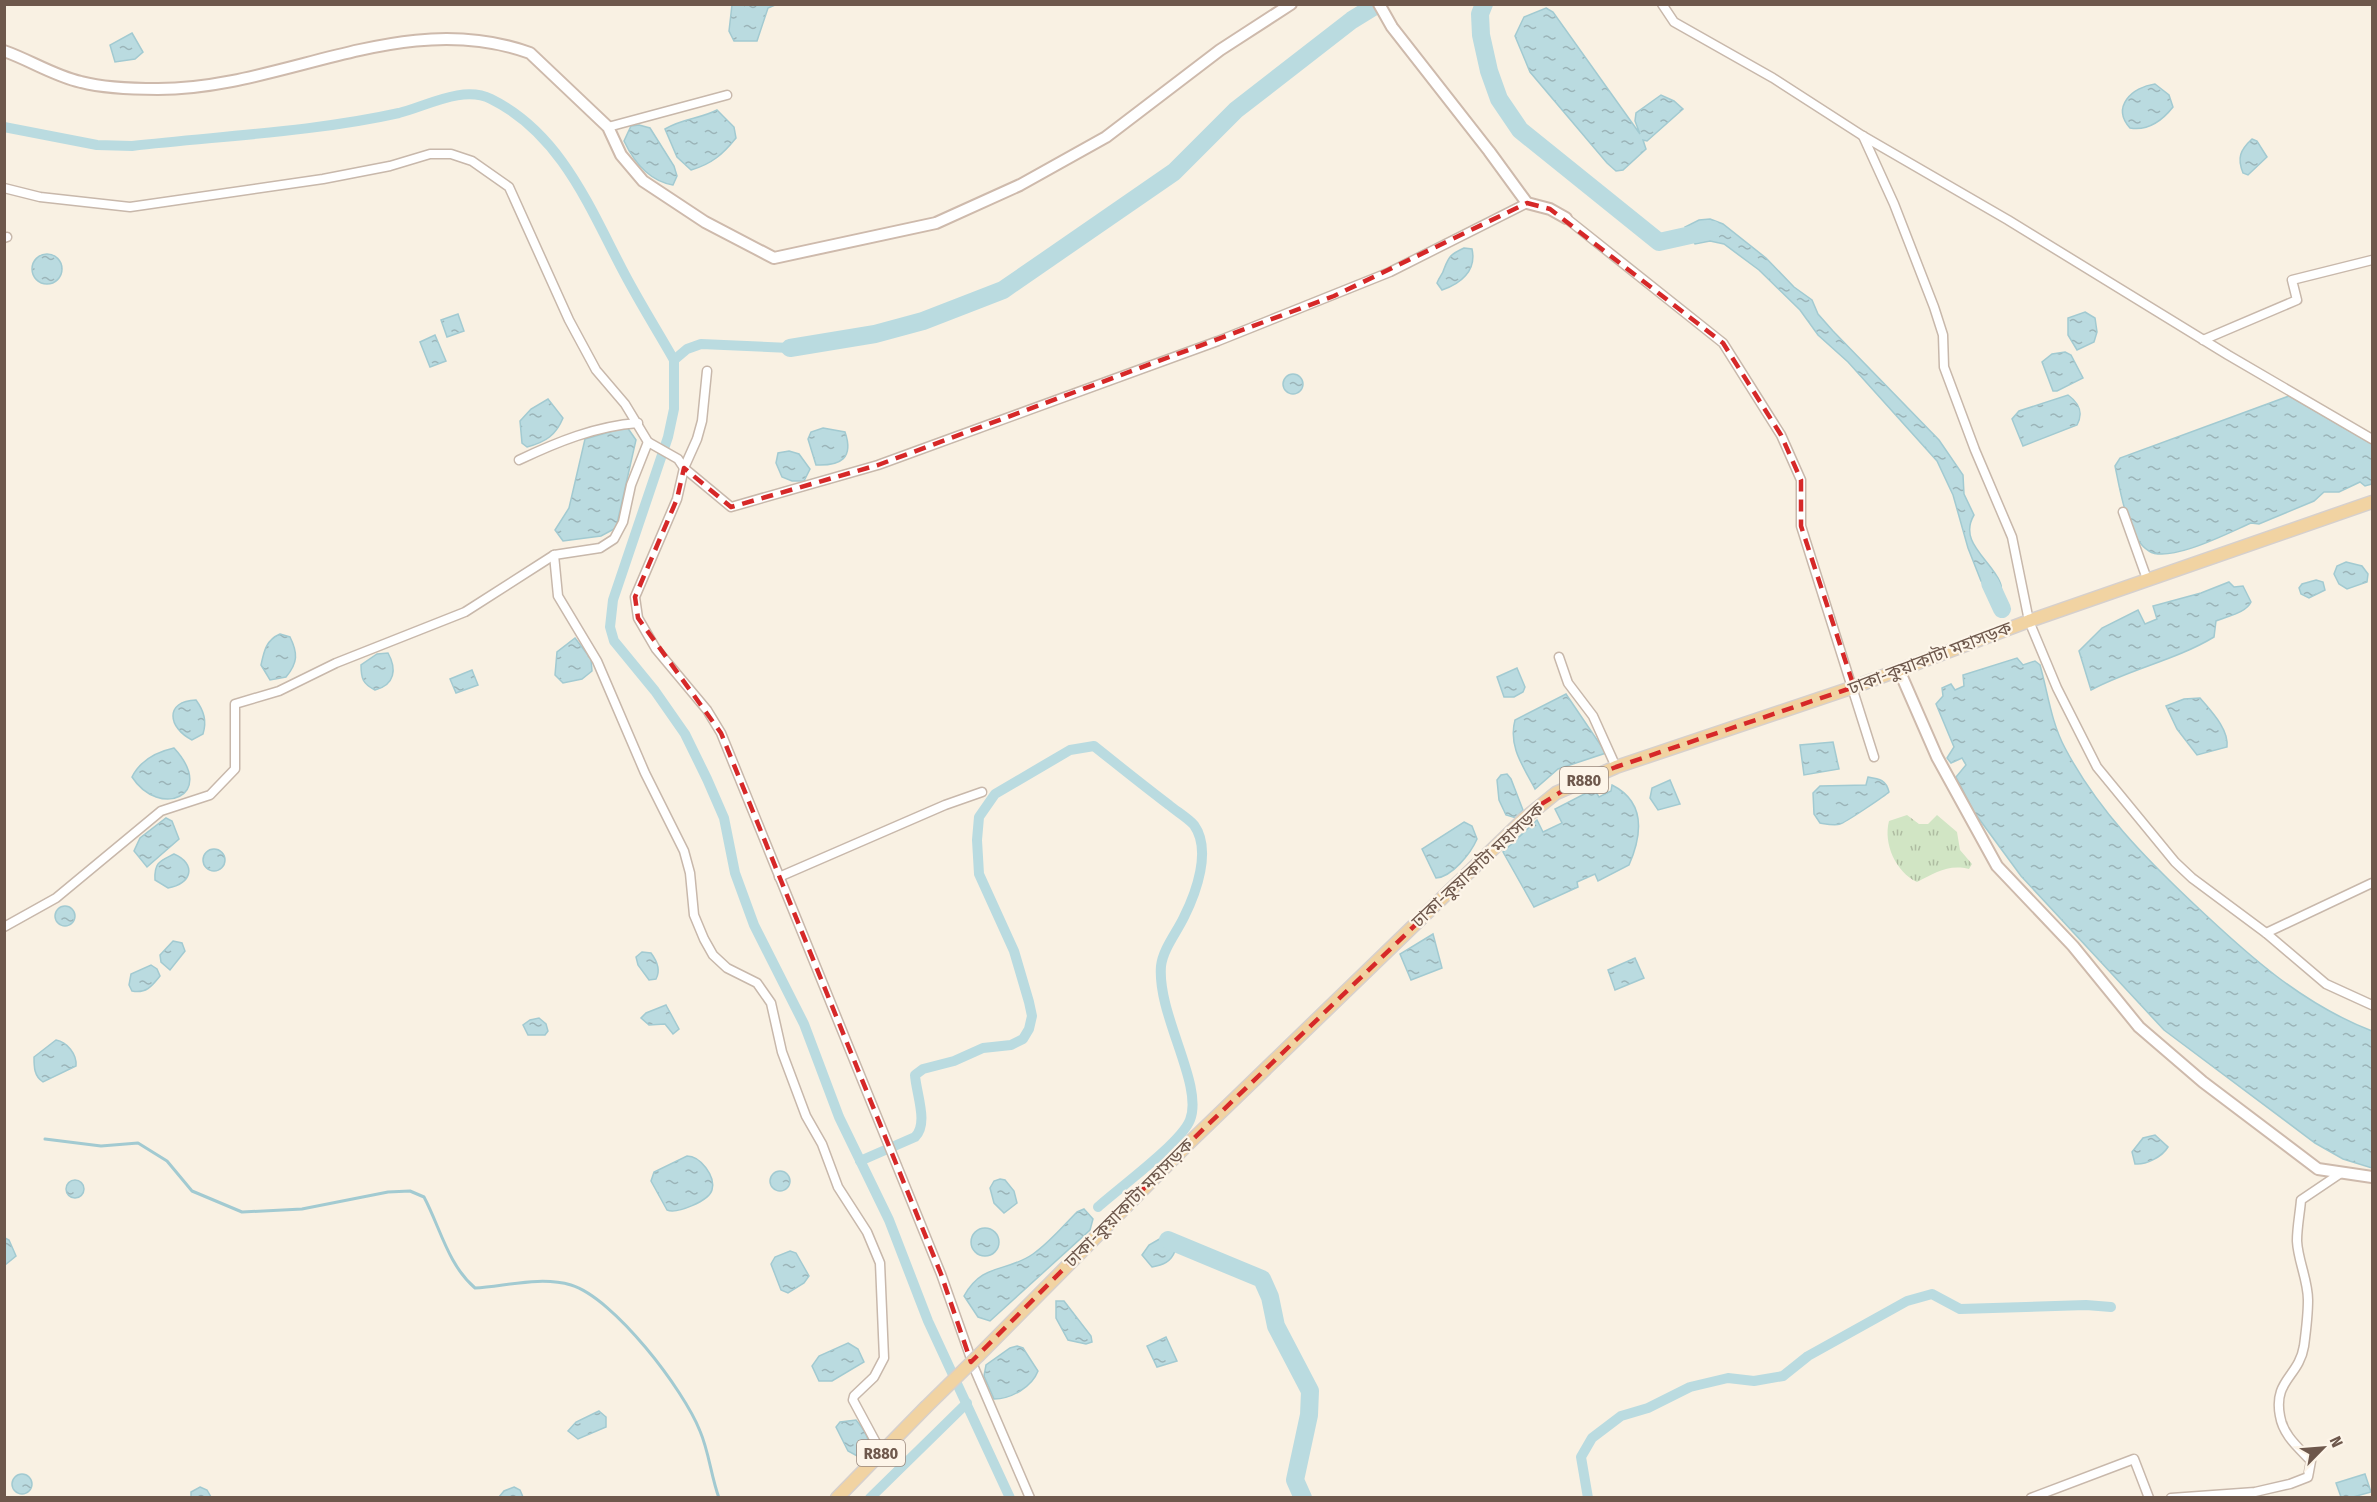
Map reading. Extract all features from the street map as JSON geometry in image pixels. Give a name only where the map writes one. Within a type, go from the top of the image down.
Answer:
[{"type":"main road","name":"ঢাকা-কুয়াকাটা মহাসড়ক","points":[[837,1497],[1190,1142],[1540,805],[1575,783],[1616,767],[1854,687],[2029,621],[2373,502]]},
{"type":"street","points":[[4,51],[81,82],[158,89],[257,75],[379,44],[425,39],[476,40],[530,53],[608,127],[621,155],[643,181],[705,222],[774,258],[936,222],[1020,185],[1116,130],[1220,50],[1291,4]]},
{"type":"street","points":[[1379,4],[1392,27],[1489,150],[1527,203],[1550,209],[1566,218],[1723,343],[1781,435],[1801,480],[1801,526],[1854,687],[1874,757]]},
{"type":"street","points":[[1662,4],[1674,22],[1773,78],[1863,136],[2008,220],[2203,340],[2373,439]]},
{"type":"street","points":[[608,127],[727,95]]},
{"type":"street","points":[[1863,136],[1917,262],[1943,335],[1944,367],[1975,450],[2012,537],[2029,621],[2056,688],[2097,767],[2175,862],[2192,878],[2266,933],[2326,984],[2373,1005]]},
{"type":"street","points":[[4,188],[40,197],[130,207],[351,174],[430,154],[451,154],[463,157],[495,175],[509,187],[569,320],[596,370],[638,423],[648,442],[678,459],[684,468],[731,507],[878,465],[1334,296],[1448,245],[1527,203]]},
{"type":"street","points":[[2203,340],[2297,300],[2292,280],[2373,260]]},
{"type":"street","points":[[707,371],[702,421],[684,468],[676,499],[635,597],[638,618],[656,649],[707,710],[721,733],[941,1274],[975,1370],[1030,1497]]},
{"type":"street","points":[[519,460],[581,434],[617,424],[638,423]]},
{"type":"street","points":[[4,927],[56,898],[161,811],[210,795],[235,769],[235,704],[279,691],[336,663],[465,612],[554,555],[600,548],[614,539],[623,522],[632,485],[648,442]]},
{"type":"street","points":[[2123,512],[2147,579]]},
{"type":"street","points":[[554,555],[558,596],[597,661],[645,773],[688,862],[694,915],[704,939],[713,955],[727,968],[757,983],[771,1003],[782,1052],[806,1116],[822,1144],[838,1187],[867,1232],[880,1263],[884,1358],[874,1377],[854,1396],[853,1400],[881,1452]]},
{"type":"street","points":[[1559,657],[1568,683],[1593,716],[1616,767]]},
{"type":"street","points":[[1899,670],[1937,758],[1997,866],[2048,918],[2139,1027],[2203,1082],[2318,1169],[2373,1177]]},
{"type":"street","points":[[779,878],[945,805],[982,792]]},
{"type":"street","points":[[2266,933],[2373,883]]},
{"type":"street","points":[[2171,1497],[2255,1495],[2308,1477],[2311,1461],[2287,1436],[2280,1418],[2278,1401],[2280,1386],[2292,1375],[2302,1354],[2306,1332],[2308,1299],[2297,1242],[2301,1200],[2341,1173]]},
{"type":"street","points":[[2031,1497],[2134,1459],[2149,1497]]},
{"type":"highlighted area","points":[[1527,203],[1550,209],[1723,343],[1781,435],[1801,480],[1801,526],[1854,687],[1616,767],[1575,783],[1540,805],[1190,1142],[971,1362],[941,1274],[721,733],[638,618],[635,597],[677,499],[684,468],[731,507],[878,465],[1334,296]]},
{"type":"green space","points":[[1907,815],[1919,824],[1928,824],[1937,815],[1957,832],[1960,850],[1972,864],[1969,869],[1948,869],[1917,882],[1903,871],[1890,848],[1888,830],[1889,821]]},
{"type":"water","points":[[732,5],[775,5],[768,8],[757,41],[734,41],[729,31]]},
{"type":"water","points":[[1546,8],[1553,12],[1640,134],[1635,121],[1636,113],[1661,95],[1674,101],[1683,109],[1647,141],[1643,140],[1646,149],[1623,170],[1616,171],[1607,163],[1530,72],[1515,36],[1524,17]]},
{"type":"water","points":[[132,33],[143,52],[135,59],[115,62],[110,45]]},
{"type":"water","points":[[2155,84],[2169,95],[2173,107],[2154,124],[2137,129],[2130,128],[2125,120],[2123,106],[2127,99],[2139,89]]},
{"type":"water","points":[[717,110],[734,127],[736,138],[716,158],[691,170],[677,157],[665,129]]},
{"type":"water","points":[[639,125],[650,128],[674,166],[677,176],[673,185],[650,175],[628,149],[624,141],[631,126]]},
{"type":"water","points":[[2252,139],[2257,141],[2267,157],[2248,175],[2243,173],[2240,159],[2242,151]]},
{"type":"water","points":[[1710,219],[1723,224],[1766,258],[1794,287],[1812,300],[1818,314],[1833,331],[1939,440],[1963,475],[1964,494],[1974,515],[1970,525],[1970,534],[1977,550],[2000,582],[2002,604],[1997,606],[1981,581],[1968,548],[1953,495],[1937,461],[1848,362],[1818,335],[1800,310],[1759,270],[1724,244],[1710,241],[1695,244],[1685,227],[1699,220]]},
{"type":"water","points":[[1464,248],[1472,249],[1473,257],[1466,276],[1442,290],[1437,283],[1447,261],[1453,254]]},
{"type":"water","points":[[47,254],[58,258],[62,269],[58,280],[47,284],[36,280],[32,269],[36,258]]},
{"type":"water","points":[[2085,312],[2095,318],[2097,332],[2094,342],[2077,350],[2068,335],[2068,318]]},
{"type":"water","points":[[458,314],[464,331],[447,337],[441,320]]},
{"type":"water","points":[[435,335],[446,361],[430,367],[420,342]]},
{"type":"water","points":[[2065,352],[2071,355],[2083,378],[2053,391],[2042,362],[2052,354]]},
{"type":"water","points":[[1293,374],[1300,377],[1303,384],[1300,391],[1293,394],[1286,391],[1283,384],[1286,377]]},
{"type":"water","points":[[2068,395],[2079,408],[2080,416],[2077,425],[2023,446],[2012,419],[2019,411]]},
{"type":"water","points":[[2289,396],[2372,444],[2372,484],[2365,486],[2360,482],[2339,492],[2324,492],[2314,501],[2259,524],[2251,523],[2185,550],[2158,554],[2141,545],[2130,524],[2122,500],[2115,466],[2120,458]]},
{"type":"water","points":[[548,399],[563,418],[550,437],[527,447],[522,443],[520,421],[531,409]]},
{"type":"water","points":[[627,427],[636,440],[616,528],[601,536],[563,541],[555,530],[569,508],[585,439]]},
{"type":"water","points":[[823,428],[845,432],[848,448],[839,462],[816,465],[808,439],[811,432]]},
{"type":"water","points":[[789,451],[799,454],[810,469],[804,481],[792,481],[782,477],[776,463],[778,453]]},
{"type":"water","points":[[2346,562],[2362,566],[2368,574],[2367,582],[2347,589],[2339,584],[2334,574],[2337,566]]},
{"type":"water","points":[[2316,580],[2323,582],[2325,590],[2309,598],[2301,594],[2299,588],[2302,584]]},
{"type":"water","points":[[2229,582],[2234,587],[2243,586],[2251,602],[2241,612],[2216,621],[2214,637],[2184,652],[2091,690],[2079,651],[2102,628],[2138,610],[2145,624],[2157,619],[2153,606],[2201,593]]},
{"type":"water","points":[[280,634],[290,637],[296,658],[286,677],[270,680],[261,665],[262,660],[269,643]]},
{"type":"water","points":[[575,638],[591,659],[592,671],[582,679],[563,683],[555,675],[557,652]]},
{"type":"water","points":[[388,653],[393,665],[392,676],[387,684],[375,690],[364,680],[361,665],[377,654]]},
{"type":"water","points":[[2017,658],[2023,665],[2035,661],[2040,665],[2053,718],[2065,748],[2092,792],[2140,851],[2215,924],[2256,960],[2299,993],[2372,1031],[2372,1168],[2343,1159],[2315,1143],[2164,1030],[2021,876],[1974,812],[1956,777],[1966,765],[1962,758],[1951,763],[1947,758],[1954,747],[1936,704],[1943,696],[1942,688],[1951,684],[1955,690],[1964,686],[1963,675]]},
{"type":"water","points":[[1517,668],[1525,687],[1523,692],[1514,697],[1504,697],[1497,677]]},
{"type":"water","points":[[472,670],[478,685],[456,693],[450,679]]},
{"type":"water","points":[[1566,694],[1606,753],[1558,769],[1535,789],[1515,747],[1513,729],[1515,720]]},
{"type":"water","points":[[2200,698],[2222,727],[2227,747],[2197,755],[2177,729],[2166,706],[2184,699]]},
{"type":"water","points":[[196,700],[203,712],[205,725],[203,734],[192,740],[178,729],[173,716],[178,705]]},
{"type":"water","points":[[1833,742],[1839,769],[1804,775],[1800,745]]},
{"type":"water","points":[[174,748],[186,765],[190,779],[187,789],[180,796],[169,799],[156,797],[143,790],[132,777],[135,771],[149,758]]},
{"type":"water","points":[[1507,774],[1523,810],[1516,818],[1506,815],[1499,800],[1497,780],[1501,775]]},
{"type":"water","points":[[1868,777],[1882,781],[1889,792],[1840,824],[1820,823],[1814,814],[1813,793],[1820,786],[1866,785]]},
{"type":"water","points":[[1670,780],[1680,804],[1658,810],[1650,798],[1652,788]]},
{"type":"water","points":[[1612,785],[1631,800],[1636,810],[1637,842],[1629,865],[1598,881],[1595,874],[1577,882],[1578,887],[1534,907],[1503,852],[1537,820],[1543,832],[1562,823],[1555,809],[1594,789],[1599,797],[1611,791]]},
{"type":"water","points":[[166,818],[172,821],[179,839],[147,867],[134,851],[140,838]]},
{"type":"water","points":[[1464,822],[1472,826],[1477,839],[1454,869],[1436,878],[1422,849]]},
{"type":"water","points":[[214,849],[222,852],[225,860],[222,868],[214,871],[206,868],[203,860],[206,852]]},
{"type":"water","points":[[174,854],[186,863],[189,873],[182,882],[168,888],[155,880],[156,869],[162,861]]},
{"type":"water","points":[[61,906],[69,906],[75,912],[75,920],[69,926],[61,926],[55,920],[55,912]]},
{"type":"water","points":[[1433,934],[1442,968],[1411,980],[1400,954]]},
{"type":"water","points":[[173,941],[182,943],[185,951],[170,970],[161,962],[160,955]]},
{"type":"water","points":[[642,952],[651,953],[655,959],[658,966],[656,979],[649,980],[638,965],[636,957]]},
{"type":"water","points":[[1635,958],[1644,978],[1615,990],[1608,970]]},
{"type":"water","points":[[151,965],[157,969],[160,976],[145,990],[132,991],[129,985],[131,974]]},
{"type":"water","points":[[666,1005],[679,1029],[673,1034],[665,1024],[649,1025],[641,1018],[646,1013]]},
{"type":"water","points":[[539,1018],[546,1024],[548,1031],[545,1035],[528,1035],[523,1025]]},
{"type":"water","points":[[56,1040],[71,1049],[76,1066],[43,1082],[36,1074],[34,1057]]},
{"type":"water","points":[[2155,1135],[2168,1147],[2153,1160],[2135,1164],[2132,1152],[2143,1138]]},
{"type":"water","points":[[687,1156],[697,1159],[706,1168],[712,1179],[712,1190],[705,1198],[692,1206],[667,1210],[651,1181],[654,1172]]},
{"type":"water","points":[[780,1171],[787,1174],[790,1181],[787,1188],[780,1191],[773,1188],[770,1181],[773,1174]]},
{"type":"water","points":[[75,1180],[81,1183],[84,1189],[81,1195],[75,1198],[69,1195],[66,1189],[69,1183]]},
{"type":"water","points":[[1005,1180],[1014,1191],[1017,1203],[1004,1213],[994,1203],[990,1188],[994,1181]]},
{"type":"water","points":[[1084,1209],[1093,1219],[1090,1230],[990,1321],[978,1317],[964,1296],[971,1285],[987,1273],[1014,1264],[1033,1254],[1077,1212]]},
{"type":"water","points":[[985,1228],[995,1232],[999,1242],[995,1252],[985,1256],[975,1252],[971,1242],[975,1232]]},
{"type":"water","points":[[1163,1237],[1170,1242],[1175,1251],[1166,1262],[1152,1267],[1142,1255],[1149,1245]]},
{"type":"water","points":[[5,1238],[9,1240],[16,1256],[5,1265]]},
{"type":"water","points":[[790,1251],[796,1253],[809,1276],[804,1283],[788,1293],[781,1290],[771,1264],[775,1257]]},
{"type":"water","points":[[1056,1301],[1064,1301],[1091,1336],[1092,1342],[1086,1344],[1068,1340],[1056,1318]]},
{"type":"water","points":[[1166,1337],[1177,1361],[1157,1367],[1147,1346]]},
{"type":"water","points":[[848,1343],[858,1349],[864,1362],[832,1381],[819,1381],[812,1366],[819,1356]]},
{"type":"water","points":[[1017,1346],[1023,1348],[1038,1371],[1031,1382],[1020,1391],[1007,1397],[994,1399],[984,1376],[986,1365],[1010,1348]]},
{"type":"water","points":[[599,1411],[606,1417],[606,1427],[578,1439],[568,1431],[576,1422]]},
{"type":"water","points":[[856,1420],[866,1434],[869,1444],[866,1454],[861,1458],[848,1451],[836,1427],[840,1422]]},
{"type":"water","points":[[22,1474],[29,1477],[32,1484],[29,1491],[22,1494],[15,1491],[12,1484],[15,1477]]},
{"type":"water","points":[[2365,1474],[2371,1492],[2353,1497],[2341,1497],[2336,1483]]},
{"type":"water","points":[[200,1487],[207,1490],[211,1497],[191,1497],[191,1492]]},
{"type":"water","points":[[514,1487],[520,1490],[523,1497],[499,1497],[504,1491]]},
{"type":"waterway","points":[[790,348],[875,334],[923,321],[1003,290],[1174,172],[1236,110],[1352,20],[1378,4]]},
{"type":"waterway","points":[[1484,4],[1480,14],[1481,35],[1489,71],[1499,99],[1520,130],[1659,242],[1713,230]]},
{"type":"waterway","points":[[4,127],[97,145],[132,146],[334,125],[399,113],[457,95],[480,95],[515,113],[554,151],[584,196],[634,292],[674,360]]},
{"type":"waterway","points":[[790,348],[701,344],[687,349],[674,360],[674,409],[668,437],[613,600],[610,627],[614,641],[655,691],[685,734],[707,779],[724,818],[735,873],[754,925],[804,1024],[839,1117],[889,1220],[928,1321],[1010,1498]]},
{"type":"waterway","points":[[1990,583],[2002,609]]},
{"type":"waterway","points":[[860,1161],[915,1137],[919,1131],[921,1108],[915,1075],[923,1069],[954,1061],[983,1048],[1011,1045],[1023,1039],[1029,1029],[1032,1016],[1014,951],[979,874],[977,840],[979,817],[995,794],[1070,750],[1094,746],[1191,822],[1199,835],[1202,847],[1200,871],[1193,896],[1167,947],[1161,966],[1166,1006],[1191,1088],[1193,1105],[1190,1120],[1175,1141],[1098,1207]]},
{"type":"waterway","points":[[45,1139],[101,1146],[138,1143],[167,1161],[192,1191],[242,1212],[302,1209],[388,1192],[410,1191],[424,1197],[451,1257],[475,1288],[536,1281],[560,1282],[588,1293],[626,1326],[663,1370],[692,1413],[703,1439],[719,1498]]},
{"type":"waterway","points":[[1168,1240],[1262,1279],[1270,1297],[1276,1326],[1310,1391],[1309,1415],[1295,1480],[1303,1498]]},
{"type":"waterway","points":[[1588,1498],[1581,1457],[1592,1438],[1621,1416],[1648,1408],[1690,1387],[1728,1378],[1754,1381],[1783,1376],[1808,1356],[1907,1301],[1932,1294],[1960,1309],[2086,1305],[2111,1307]]},
{"type":"waterway","points":[[870,1498],[967,1403]]}]
